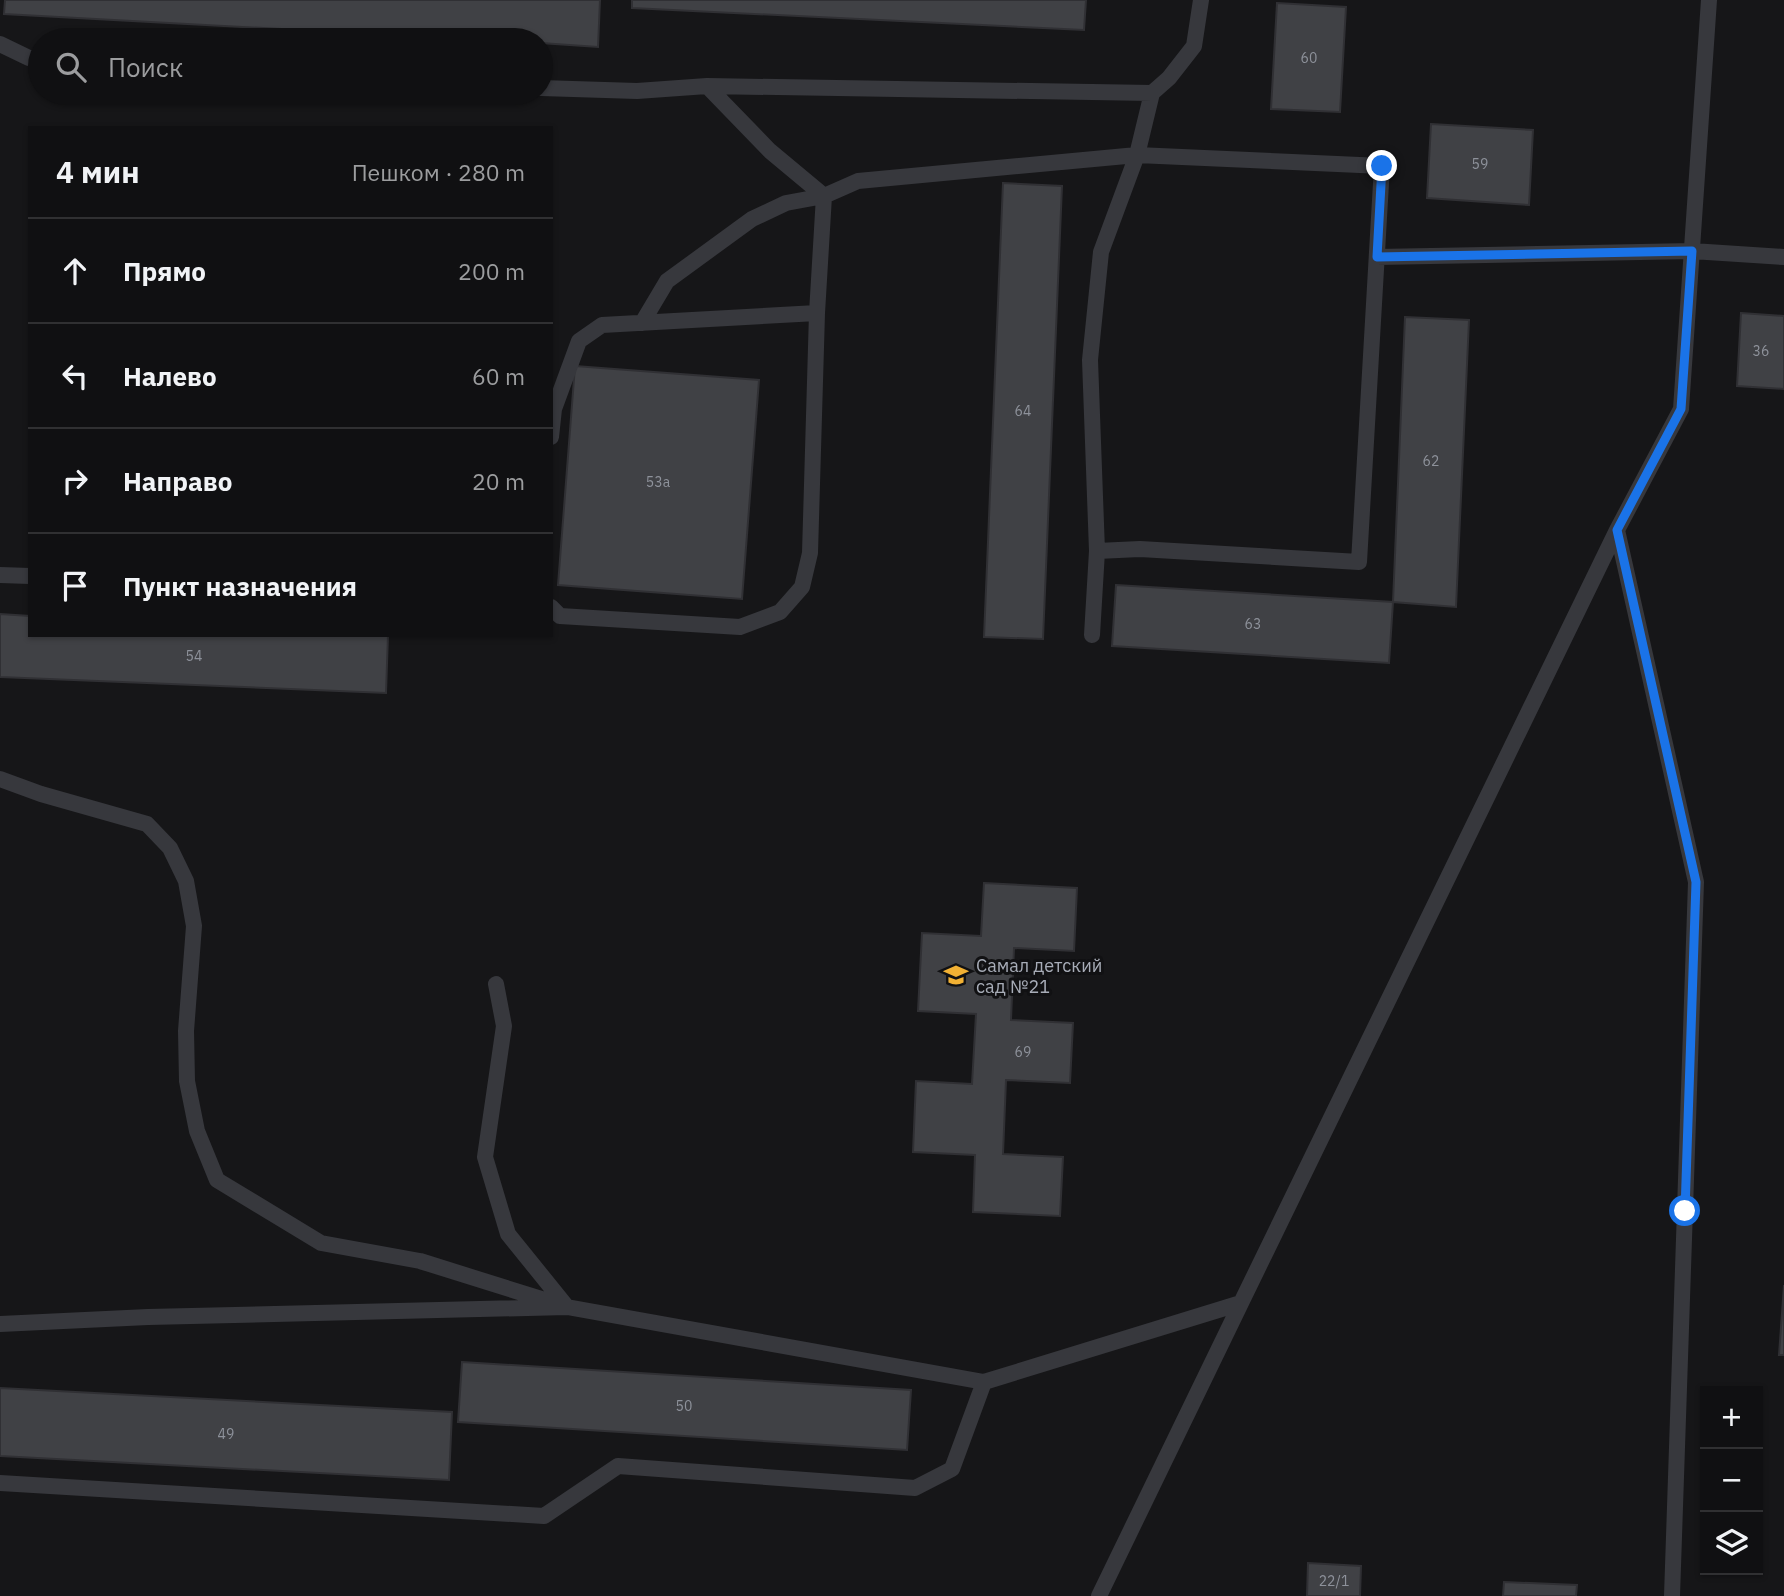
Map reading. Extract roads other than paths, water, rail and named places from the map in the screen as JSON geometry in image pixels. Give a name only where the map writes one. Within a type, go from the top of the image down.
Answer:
[{"type":"lane","points":[[1092,635],[1097,551],[1090,360],[1101,252],[1137,155],[1152,93],[1169,78],[1194,46],[1201,0]]},
{"type":"lane","points":[[1099,1596],[1617,530],[1681,409],[1709,0]]},
{"type":"lane","points":[[0,44],[28,58]]},
{"type":"lane","points":[[553,88],[637,91],[707,86],[1152,93]]},
{"type":"lane","points":[[707,86],[770,151],[824,196]]},
{"type":"lane","points":[[642,323],[667,281],[752,219],[786,203],[824,196],[858,181],[1137,155],[1382,166],[1359,562],[1140,549],[1097,551]]},
{"type":"lane","points":[[553,609],[560,616],[740,627],[780,612],[802,587],[810,553],[817,313],[824,196]]},
{"type":"lane","points":[[1377,257],[1692,251],[1784,257]]},
{"type":"lane","points":[[553,418],[579,341],[603,325],[817,313]]},
{"type":"lane","points":[[1617,530],[1696,882],[1672,1596]]},
{"type":"lane","points":[[0,575],[28,576]]},
{"type":"lane","points":[[0,779],[41,794],[147,824],[170,848],[186,881],[194,926],[186,1031],[187,1081],[197,1131],[217,1180],[321,1243],[420,1262],[566,1307],[984,1382],[1241,1303]]},
{"type":"lane","points":[[496,984],[504,1026],[485,1157],[508,1234],[566,1307]]},
{"type":"lane","points":[[0,1324],[148,1317],[566,1307]]},
{"type":"lane","points":[[0,1483],[544,1516],[618,1466],[915,1488],[952,1469],[984,1382]]},
{"type":"place","name":"Самал детский сад №21","points":[[956,975]]}]
